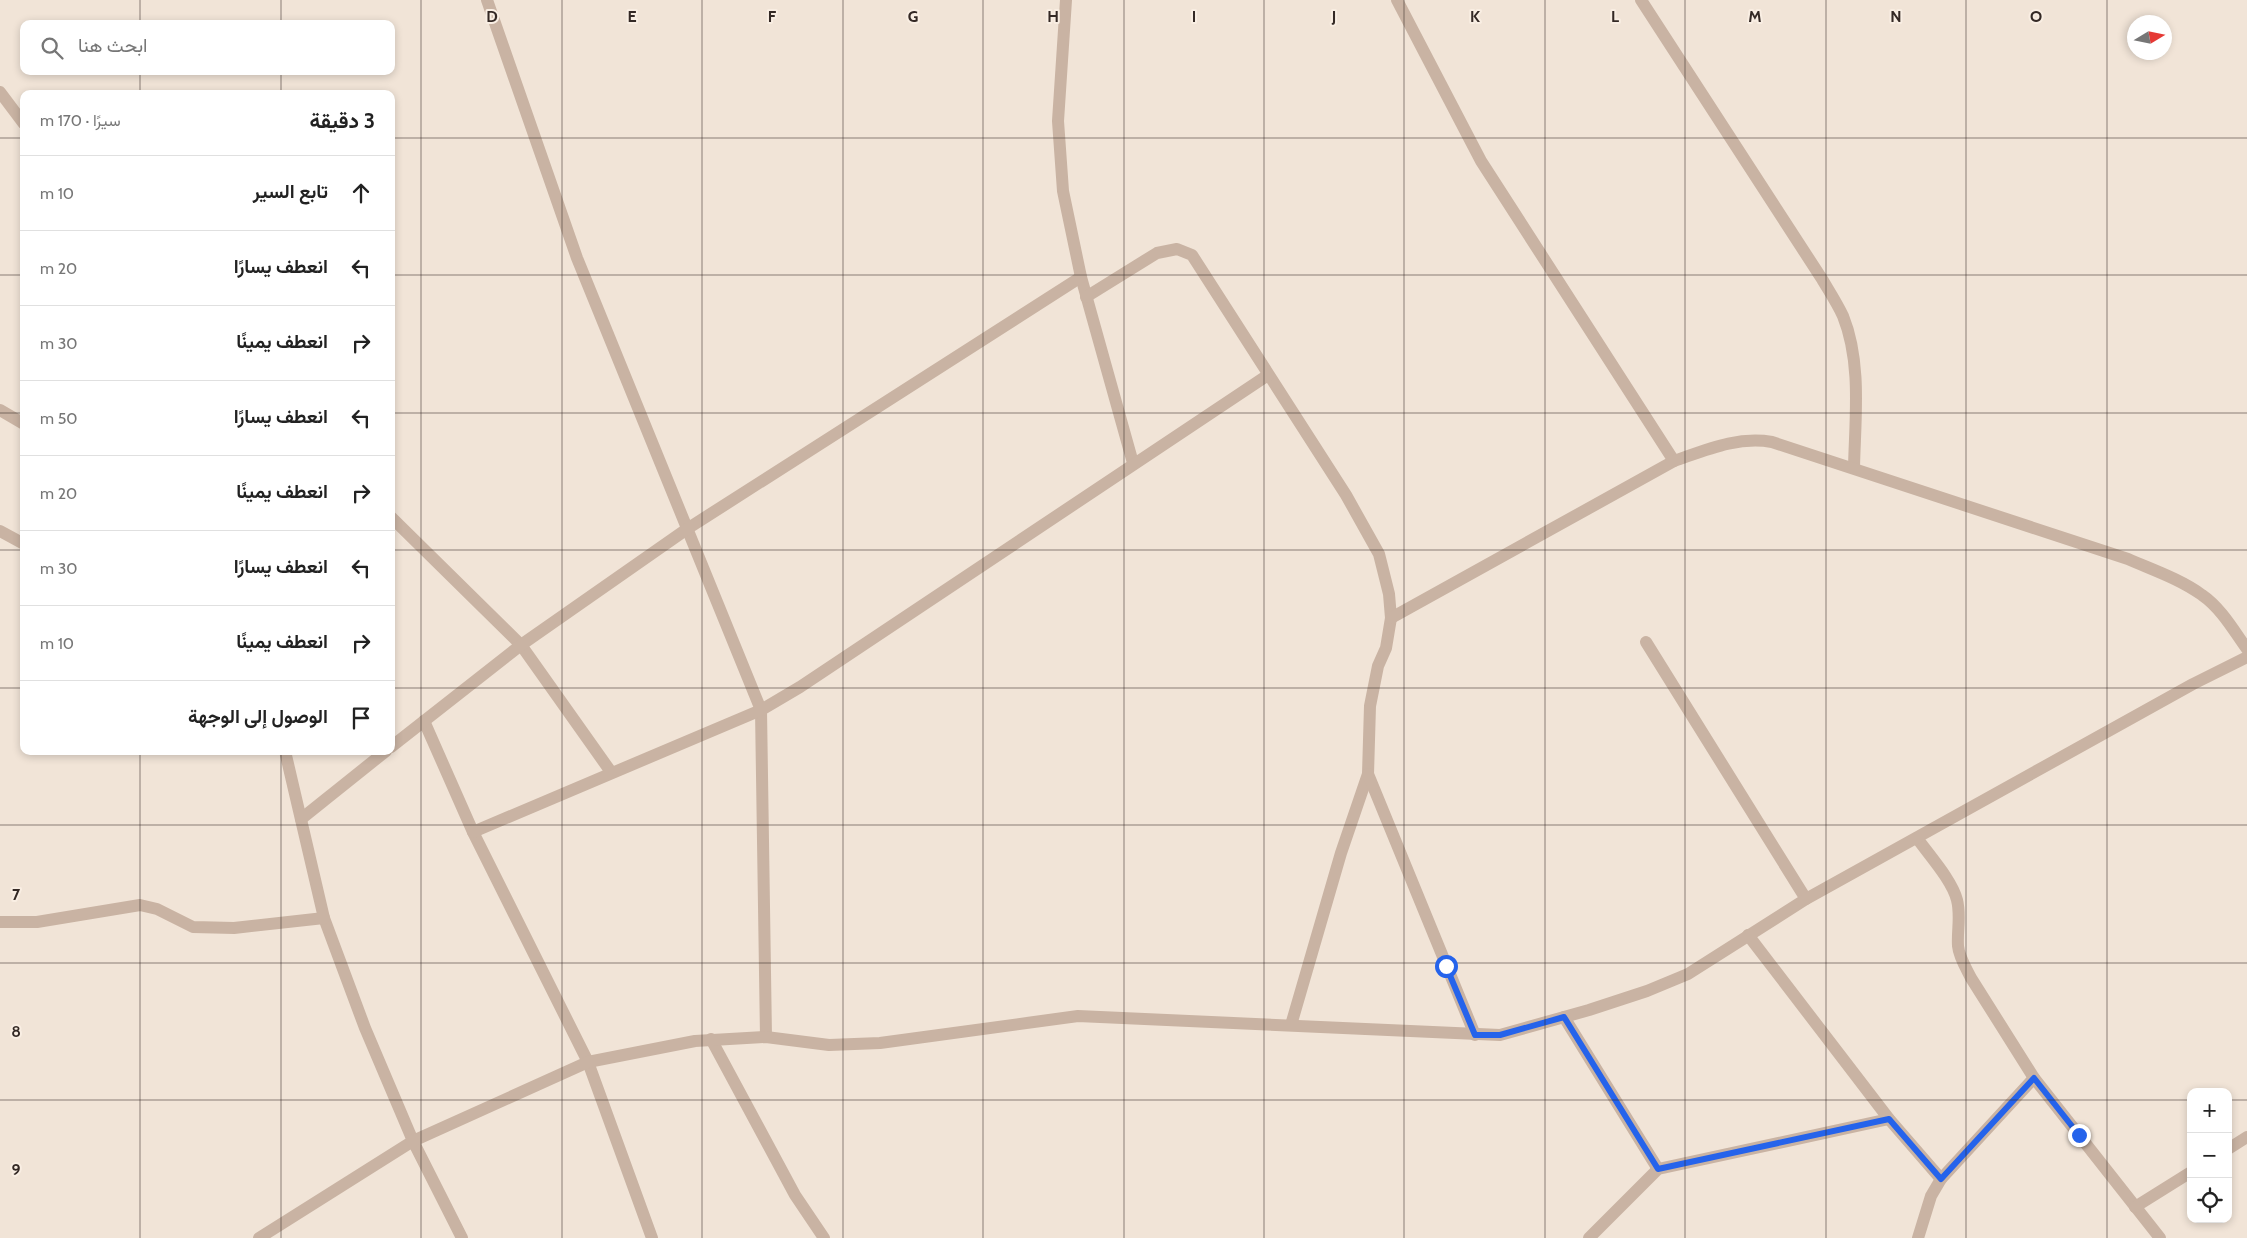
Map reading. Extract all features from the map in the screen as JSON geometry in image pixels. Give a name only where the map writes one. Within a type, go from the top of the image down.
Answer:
[{"type":"street","points":[[487,0],[577,258],[761,710],[766,1037]]},
{"type":"street","points":[[1066,0],[1058,121],[1063,191],[1086,297],[1134,464]]},
{"type":"street","points":[[1397,0],[1481,161],[1674,461]]},
{"type":"street","points":[[1641,0],[1822,279],[1843,316],[1854,368],[1856,404],[1854,468]]},
{"type":"street","points":[[0,92],[20,119]]},
{"type":"street","points":[[1086,297],[1157,253],[1177,249],[1192,255],[1346,495],[1378,554],[1389,594],[1391,618],[1386,648],[1378,666],[1370,706],[1368,774],[1341,853],[1291,1025]]},
{"type":"street","points":[[395,744],[521,645],[687,529],[1081,277]]},
{"type":"street","points":[[473,832],[761,710],[800,687],[1268,375]]},
{"type":"street","points":[[0,410],[20,422]]},
{"type":"street","points":[[1391,618],[1674,461],[1724,444],[1755,439],[1772,442],[1854,468],[2128,559],[2179,581],[2204,596],[2221,613],[2247,649]]},
{"type":"street","points":[[395,521],[521,645],[611,772]]},
{"type":"street","points":[[0,531],[20,542]]},
{"type":"street","points":[[1646,642],[1806,899]]},
{"type":"street","points":[[259,1238],[414,1141],[588,1062],[695,1041],[766,1037],[830,1044],[880,1043],[1078,1016],[1500,1035],[1564,1017],[1647,991],[1688,974],[1806,899],[2192,684],[2247,657]]},
{"type":"street","points":[[424,721],[473,832],[588,1062],[652,1238]]},
{"type":"street","points":[[286,755],[324,918],[365,1028],[414,1141],[462,1238]]},
{"type":"street","points":[[301,819],[381,755]]},
{"type":"street","points":[[1368,774],[1475,1035]]},
{"type":"street","points":[[1918,838],[1957,898],[1960,919],[1958,947],[1962,962],[2034,1078],[2160,1238]]},
{"type":"street","points":[[0,922],[37,922],[140,905],[157,909],[193,927],[234,928],[324,918]]},
{"type":"street","points":[[1748,935],[1889,1119],[1941,1179]]},
{"type":"street","points":[[1564,1017],[1658,1169]]},
{"type":"street","points":[[711,1039],[795,1195],[824,1238]]},
{"type":"street","points":[[1918,1238],[1931,1196],[1941,1179],[2034,1078]]},
{"type":"street","points":[[1589,1238],[1658,1169],[1889,1119]]},
{"type":"street","points":[[2232,1146],[2247,1137]]},
{"type":"street","points":[[2135,1207],[2187,1174]]},
{"type":"route","points":[[1446,966],[1475,1035],[1500,1035],[1564,1017],[1658,1169],[1889,1119],[1941,1179],[2034,1078],[2079,1135]]}]
